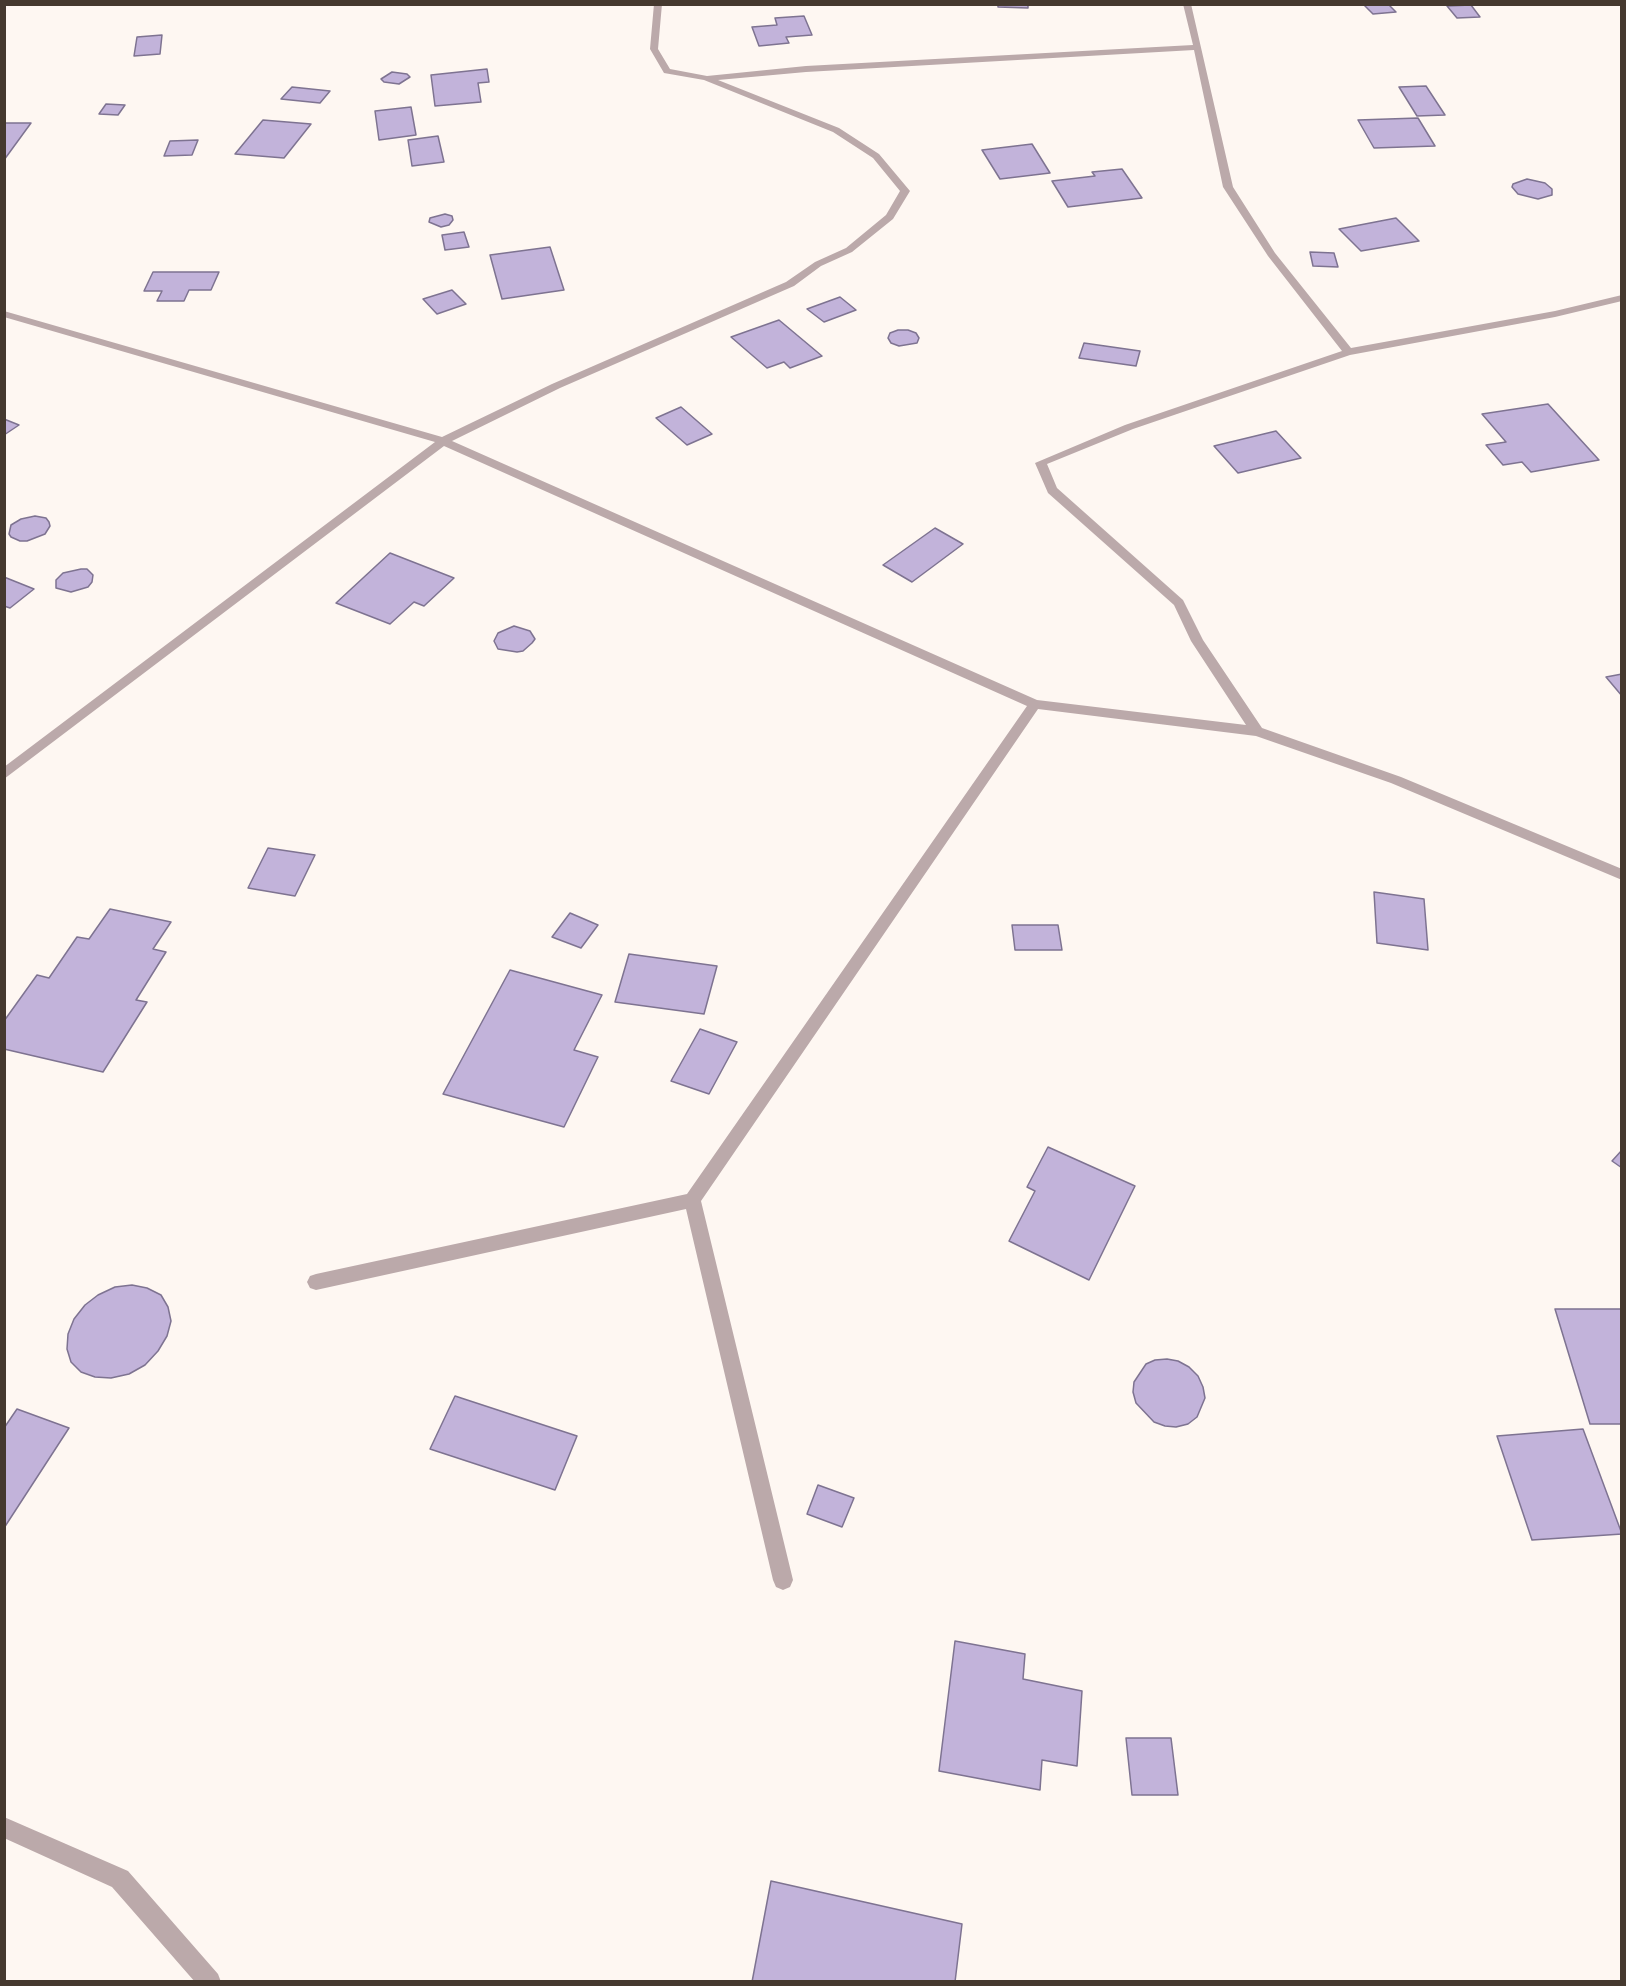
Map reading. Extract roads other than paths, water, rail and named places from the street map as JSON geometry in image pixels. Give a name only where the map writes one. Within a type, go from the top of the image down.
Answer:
[{"type":"street","points":[[4,774],[443,441],[556,386],[790,284],[818,264],[849,250],[890,218],[905,190],[876,156],[836,130],[705,78],[667,70],[654,50],[658,4]]},
{"type":"street","points":[[1187,4],[1228,187],[1271,254],[1348,352]]},
{"type":"street","points":[[705,78],[806,69],[1198,47]]},
{"type":"street","points":[[1257,731],[1197,641],[1179,603],[1052,490],[1041,463],[1129,427],[1348,352],[1555,314],[1622,298]]},
{"type":"street","points":[[4,314],[443,441],[1035,704],[1257,731],[1396,780],[1622,875]]},
{"type":"street","points":[[316,1282],[692,1200],[1035,704]]},
{"type":"street","points":[[692,1200],[783,1580]]},
{"type":"street","points":[[4,1827],[120,1879],[210,1982]]}]
